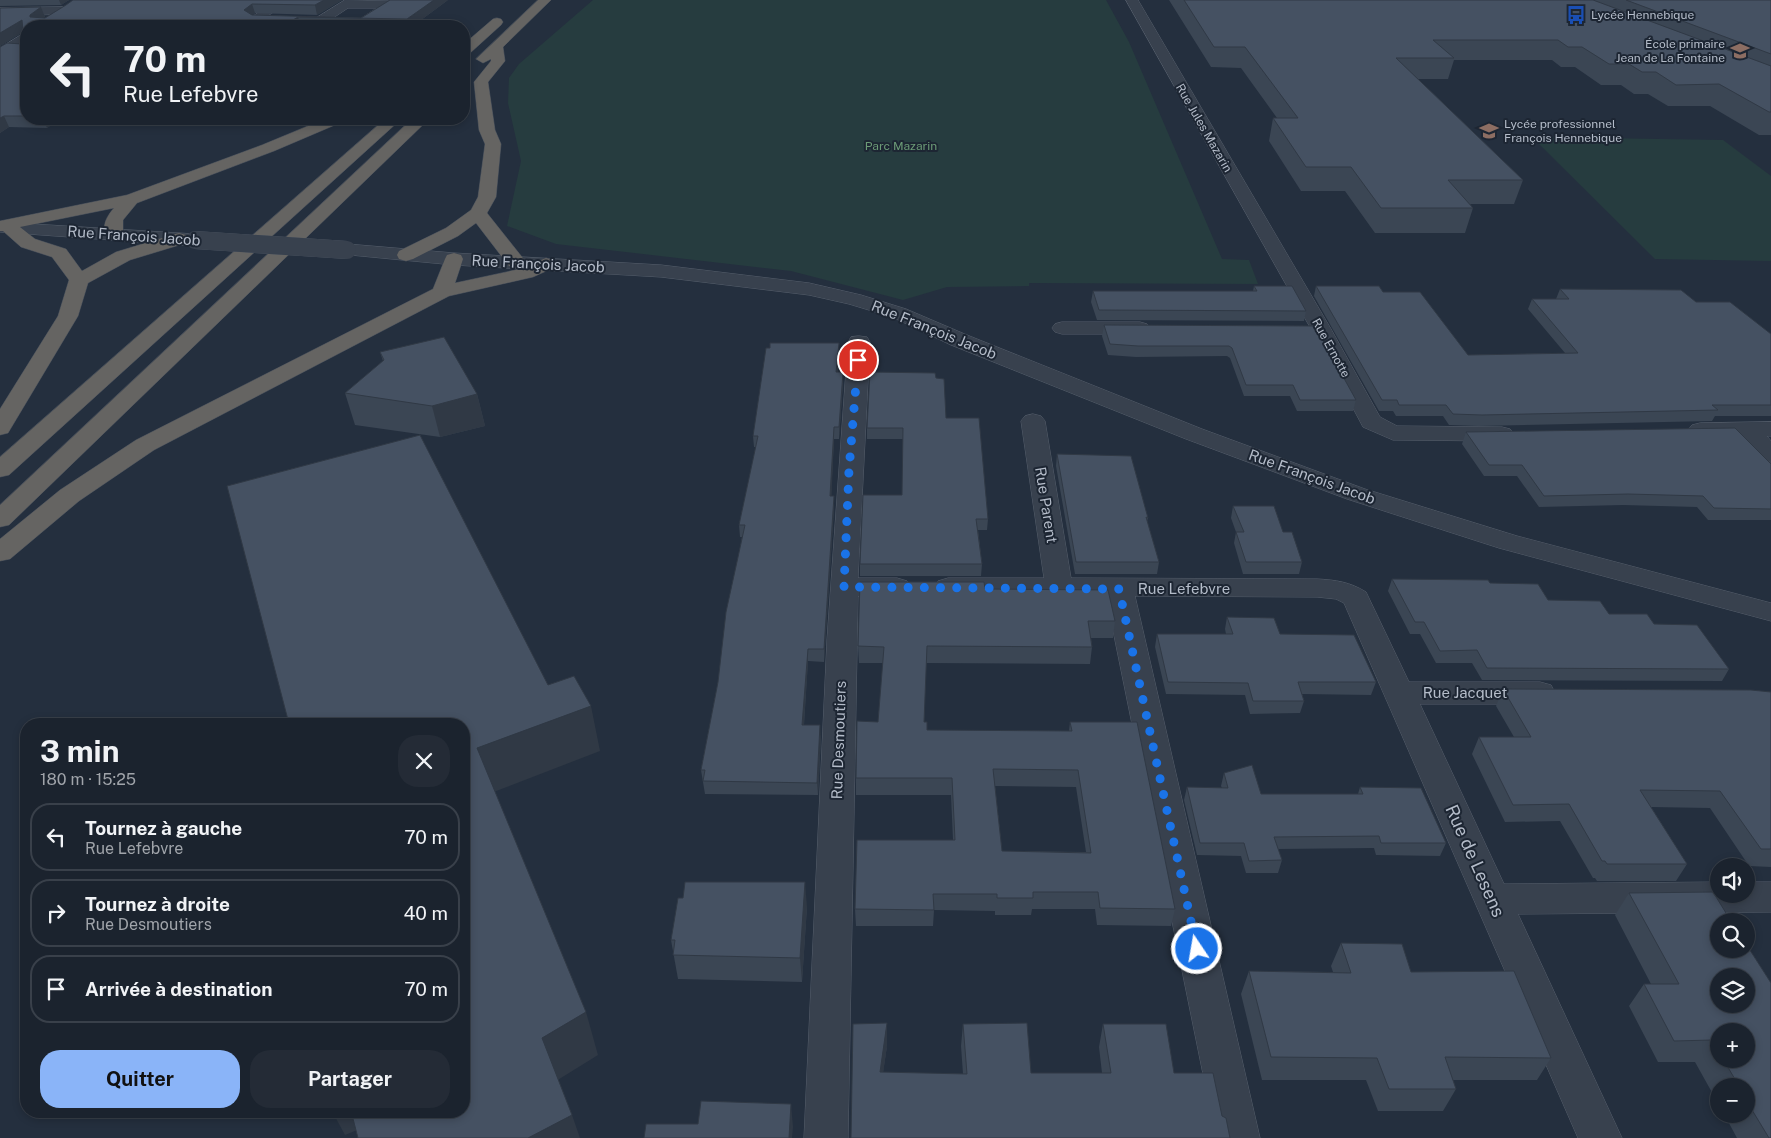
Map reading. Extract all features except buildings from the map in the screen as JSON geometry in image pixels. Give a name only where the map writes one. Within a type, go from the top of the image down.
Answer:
[{"type":"highway","points":[[470,72],[545,0]]},
{"type":"highway","points":[[470,46],[504,16]]},
{"type":"highway","points":[[406,255],[452,232],[478,213],[487,197],[493,144],[487,130],[481,82],[498,61],[496,47]]},
{"type":"highway","points":[[3,227],[130,199],[268,148],[322,125]]},
{"type":"highway","points":[[0,470],[387,125]]},
{"type":"highway","points":[[0,518],[415,125]]},
{"type":"highway","points":[[114,234],[114,219],[130,199]]},
{"type":"highway","points":[[478,213],[516,262]]},
{"type":"highway","points":[[3,227],[28,243],[59,253],[79,280]]},
{"type":"highway","points":[[0,428],[68,316],[79,280],[123,256],[187,239]]},
{"type":"highway","points":[[442,292],[454,259]]},
{"type":"highway","points":[[0,553],[29,526],[90,480],[145,445],[442,292],[526,273],[546,264]]},
{"type":"street","points":[[255,20],[286,0]]},
{"type":"street","name":"Rue Jules Mazarin","points":[[1132,0],[1277,255]]},
{"type":"street","points":[[317,20],[348,2],[390,5],[367,20]]},
{"type":"street","points":[[0,12],[68,8],[50,20]]},
{"type":"street","points":[[255,20],[274,20]]},
{"type":"street","points":[[4,51],[20,40]]},
{"type":"street","points":[[4,51],[20,49]]},
{"type":"street","name":"Rue François Jacob","points":[[3,227],[454,259],[661,271],[792,287],[854,299],[899,313],[959,340],[1194,434],[1390,506],[1508,542],[1771,612]]},
{"type":"street","name":"Rue Ernotte","points":[[1277,255],[1311,329],[1371,422],[1393,433],[1528,434]]},
{"type":"street","points":[[1062,328],[1162,328]]},
{"type":"street","name":"Rue Desmoutiers","points":[[826,1138],[844,587],[849,470],[860,342]]},
{"type":"street","name":"Rue Parent","points":[[1033,421],[1059,588]]},
{"type":"street","points":[[1747,429],[1771,455]]},
{"type":"street","points":[[1678,431],[1771,429]]},
{"type":"street","name":"Rue Lefebvre","points":[[844,587],[1343,590]]},
{"type":"street","points":[[1119,589],[1238,1138]]},
{"type":"street","name":"Rue de Lesens","points":[[1343,590],[1356,598],[1600,1138]]},
{"type":"street","name":"Rue Jacquet","points":[[1399,693],[1565,693]]},
{"type":"street","points":[[1492,899],[1771,898]]},
{"type":"green space","name":"Parc Mazarin","points":[[593,0],[1106,0],[1129,42],[1222,259],[1249,260],[1258,284],[1029,283],[1029,286],[947,287],[903,300],[791,271],[556,244],[507,226],[521,161],[508,103],[509,78],[519,64]]},
{"type":"green space","points":[[1532,137],[1723,140],[1771,176],[1771,261],[1655,259]]},
{"type":"place","name":"Lycée Hennebique","points":[[1576,15]]},
{"type":"place","name":"École primaire Jean de La Fontaine","points":[[1740,51]]},
{"type":"place","name":"Lycée professionnel François Hennebique","points":[[1489,131]]},
{"type":"route","points":[[858,360],[849,470],[844,587],[1119,589],[1197,949]]}]
